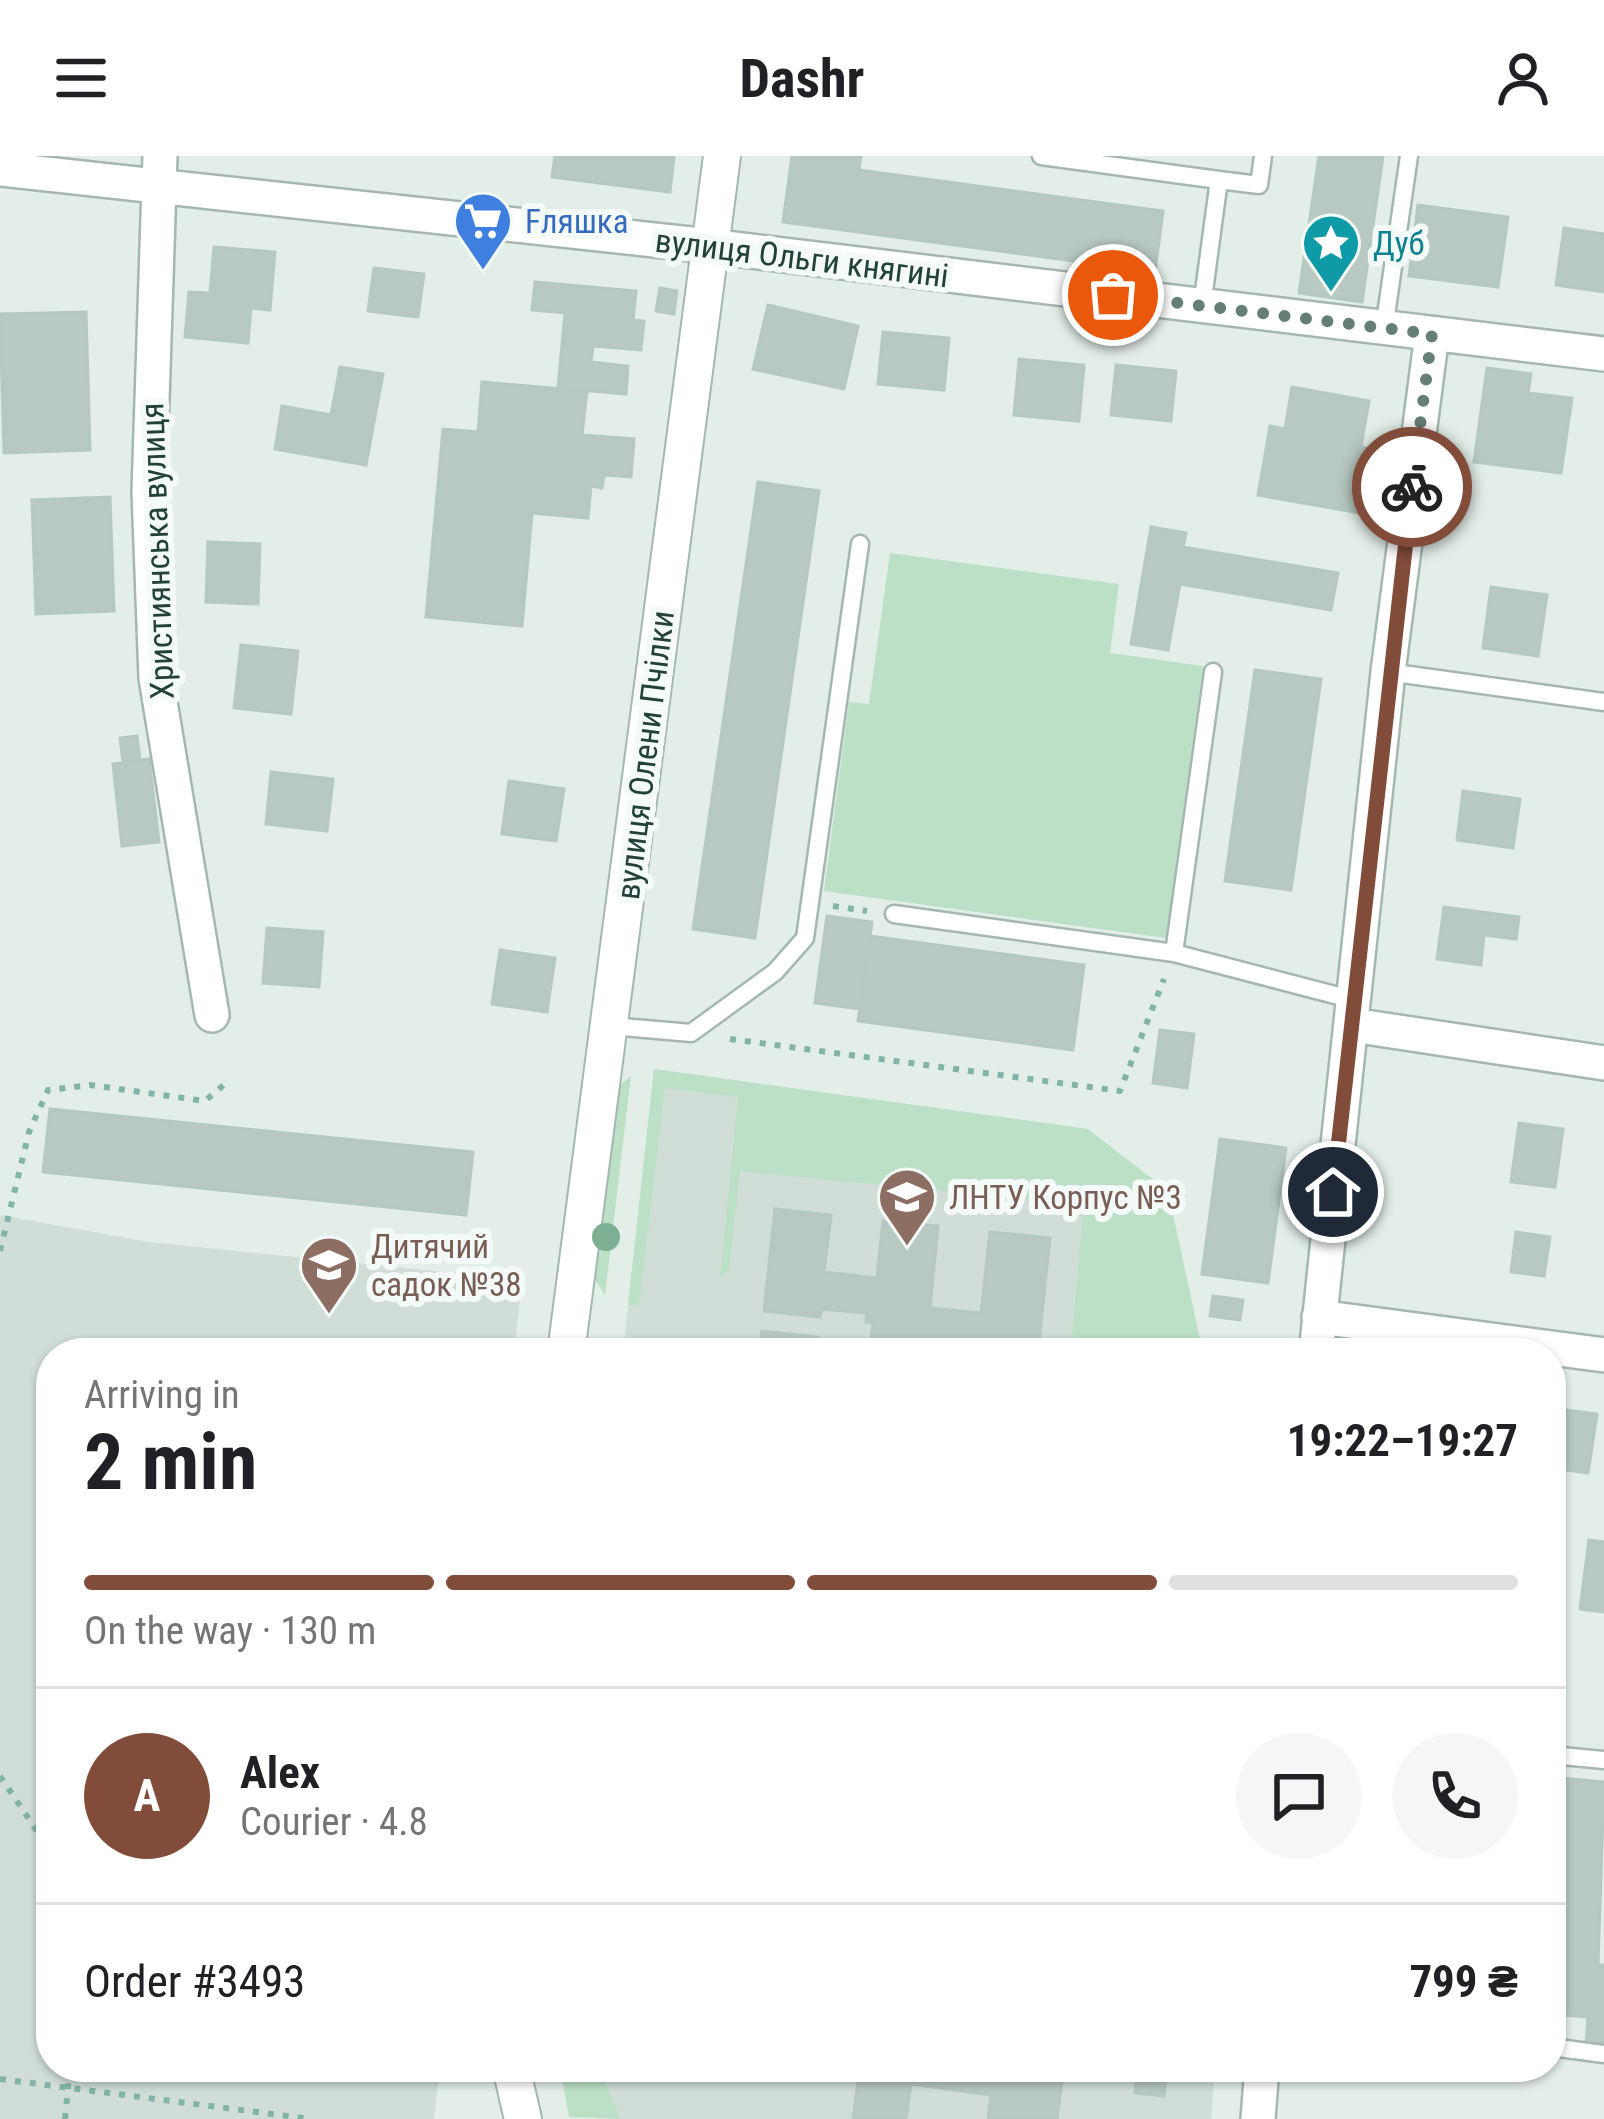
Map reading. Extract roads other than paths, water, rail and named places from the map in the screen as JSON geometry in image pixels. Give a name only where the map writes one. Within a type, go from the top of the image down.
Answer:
[{"type":"street","name":"вулиця Олени Пчілки","points":[[568,1338],[722,156]]},
{"type":"street","name":"вулиця Ольги княгині","points":[[0,170],[158,170],[709,245],[1604,354]]},
{"type":"street","name":"Християнська вулиця","points":[[158,170],[149,493],[156,678],[212,1015]]},
{"type":"street","points":[[1317,1338],[1388,672],[1432,334]]},
{"type":"street","points":[[1353,1012],[1604,1063]]},
{"type":"street","points":[[1319,1316],[1480,1338]]},
{"type":"street","points":[[1566,1350],[1604,1355]]},
{"type":"street","points":[[514,2082],[523,2119]]},
{"type":"street","points":[[1258,2119],[1261,2082]]},
{"type":"lane","points":[[1041,156],[1092,159],[1259,185],[1263,156]]},
{"type":"lane","points":[[1384,329],[1409,156]]},
{"type":"lane","points":[[1202,306],[1219,180]]},
{"type":"lane","points":[[611,1026],[691,1033],[775,972],[805,938],[860,544]]},
{"type":"lane","points":[[1174,953],[1213,672]]},
{"type":"lane","points":[[1388,672],[1604,702]]},
{"type":"lane","points":[[894,914],[1174,953],[1353,1012]]},
{"type":"lane","points":[[1566,1756],[1604,1760]]},
{"type":"lane","points":[[1566,2049],[1604,2054]]},
{"type":"place","name":"Fляшка","points":[[483,272]]},
{"type":"place","name":"Дуб","points":[[1331,294]]},
{"type":"place","name":"ЛНТУ Корпус №3","points":[[907,1248]]},
{"type":"place","name":"Дитячий садок №38","points":[[329,1316]]}]
